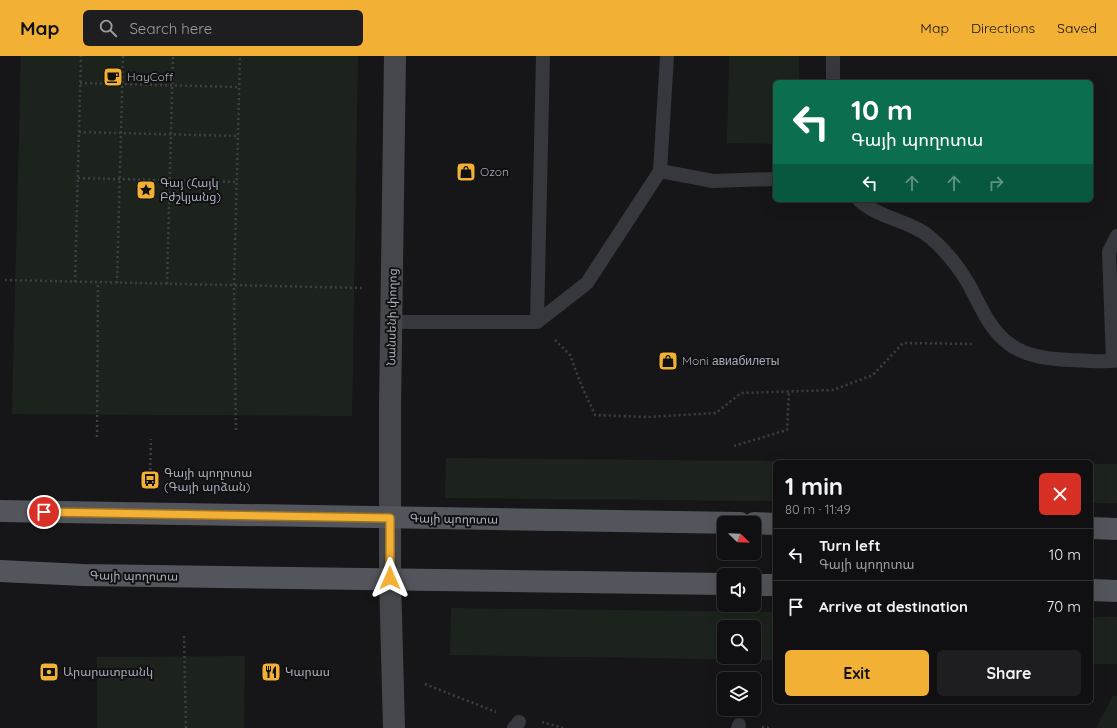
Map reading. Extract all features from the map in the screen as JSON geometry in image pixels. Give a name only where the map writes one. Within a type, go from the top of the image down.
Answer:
[{"type":"main road","name":"Գայի պողոտա","points":[[0,511],[717,523]]},
{"type":"main road","points":[[761,523],[773,524]]},
{"type":"main road","points":[[1093,528],[1117,529]]},
{"type":"main road","name":"Գայի պողոտա","points":[[0,571],[84,575],[390,578],[717,584]]},
{"type":"main road","points":[[761,585],[773,585]]},
{"type":"main road","points":[[1093,590],[1117,591]]},
{"type":"street","name":"Նանսենի փողոց","points":[[394,728],[390,518],[395,56]]},
{"type":"lane","points":[[537,322],[543,56]]},
{"type":"lane","points":[[392,322],[537,322],[587,283],[660,171],[667,56]]},
{"type":"lane","points":[[833,56],[834,80]]},
{"type":"lane","points":[[660,171],[713,181],[773,179]]},
{"type":"lane","points":[[861,202],[868,208],[888,218],[913,226],[931,238],[951,257],[968,282],[993,328],[1008,344],[1026,353],[1050,359],[1115,361],[1109,252],[1117,236]]},
{"type":"path","points":[[75,282],[81,56]]},
{"type":"path","points":[[117,283],[123,56]]},
{"type":"path","points":[[167,284],[173,56]]},
{"type":"path","points":[[236,430],[234,286],[240,56]]},
{"type":"path","points":[[80,83],[239,87]]},
{"type":"path","points":[[79,132],[237,136]]},
{"type":"path","points":[[78,178],[236,182]]},
{"type":"path","points":[[5,280],[366,288]]},
{"type":"path","points":[[97,437],[98,283]]},
{"type":"path","points":[[537,322],[570,355],[595,415],[648,417],[716,414],[742,393],[833,390],[874,375],[903,343],[1008,344]]},
{"type":"path","points":[[734,446],[787,430],[789,391]]},
{"type":"path","points":[[150,480],[151,439]]},
{"type":"path","points":[[184,636],[186,728]]},
{"type":"path","points":[[425,684],[455,695]]},
{"type":"shaded area","points":[[21,56],[358,56],[352,416],[12,414]]},
{"type":"shaded area","points":[[729,56],[799,56],[799,80],[773,80],[773,144],[727,143]]},
{"type":"shaded area","points":[[446,458],[773,461],[773,501],[445,498]]},
{"type":"shaded area","points":[[1093,464],[1117,464],[1117,503],[1093,503]]},
{"type":"shaded area","points":[[451,608],[773,612],[773,660],[761,660],[761,620],[717,620],[717,659],[450,655]]},
{"type":"shaded area","points":[[1093,617],[1117,617],[1117,664],[1093,664]]},
{"type":"shaded area","points":[[245,656],[244,728],[97,728],[97,657]]},
{"type":"shaded area","points":[[1113,696],[1117,696],[1117,728],[1096,728]]},
{"type":"place","name":"HayCoff","points":[[113,77]]},
{"type":"place","name":"Ozon","points":[[466,172]]},
{"type":"place","name":"Գայ (Հայկ Բժշկյանց)","points":[[146,190]]},
{"type":"place","name":"Moni авиабилеты","points":[[668,361]]},
{"type":"place","name":"Գայի պողոտա (Գայի արձան)","points":[[150,480]]},
{"type":"place","name":"Արարատբանկ","points":[[49,672]]},
{"type":"place","name":"Կարաս","points":[[271,672]]},
{"type":"route","points":[[44,512],[390,518],[390,578]]}]
